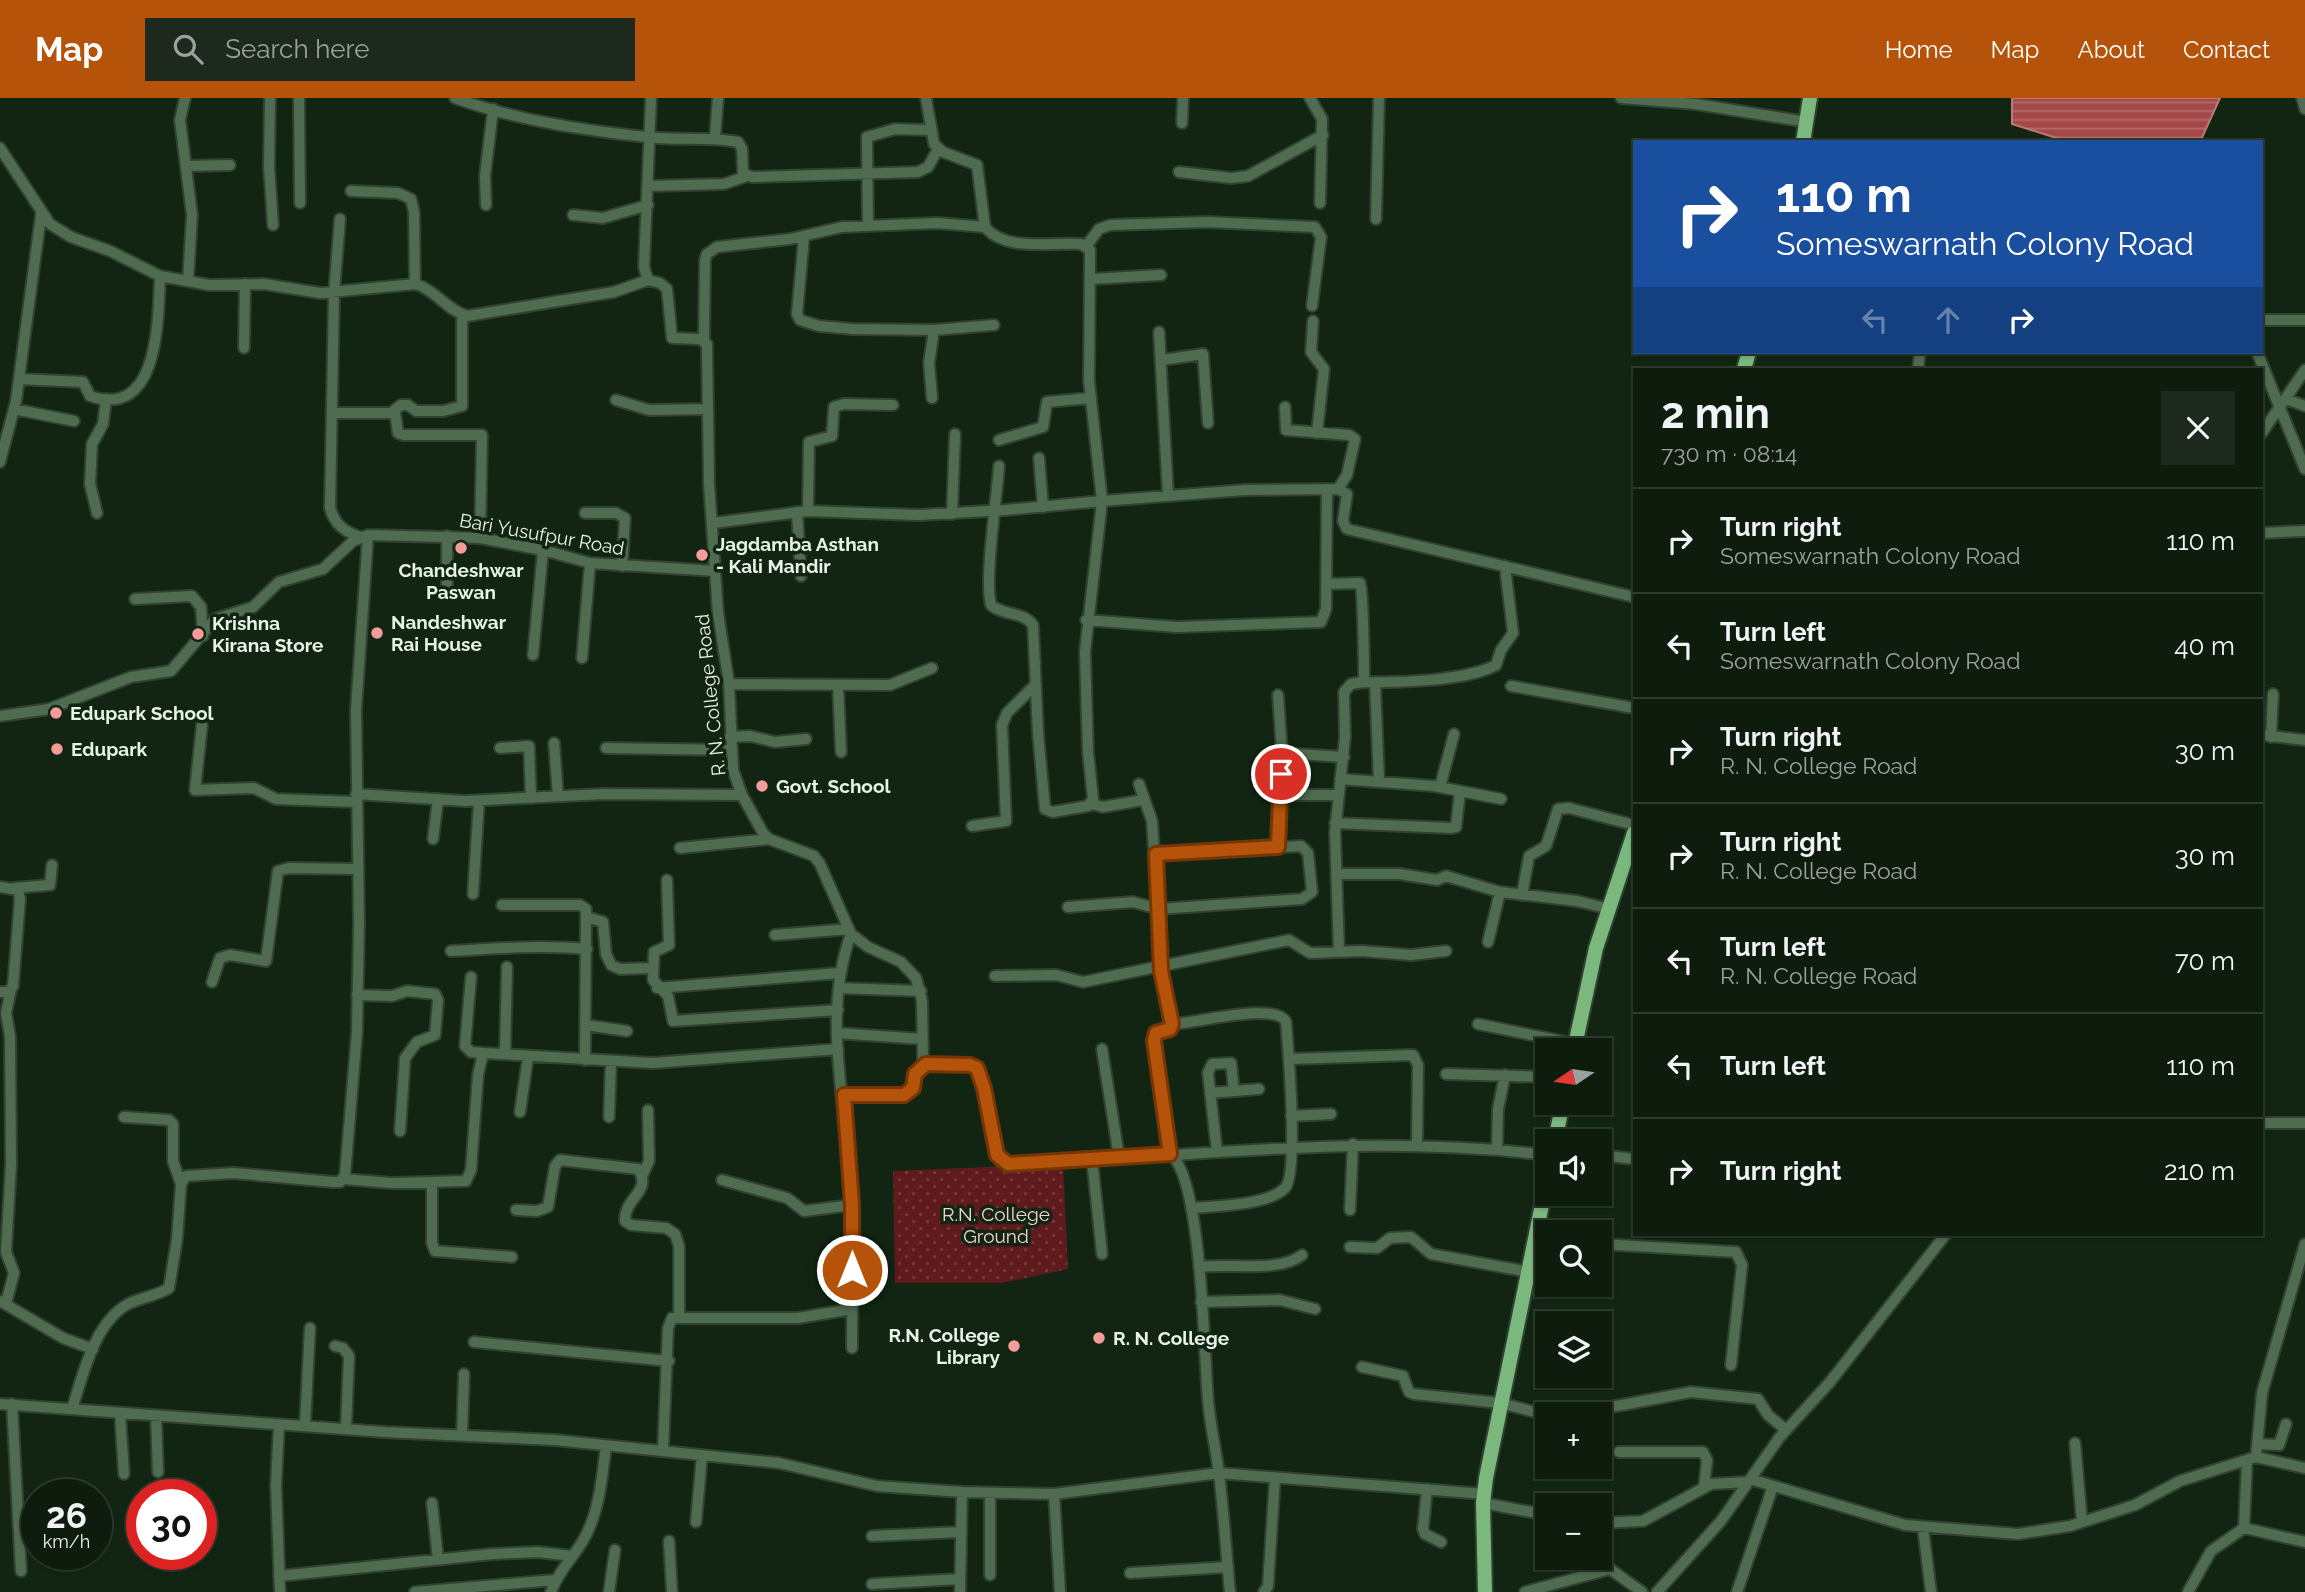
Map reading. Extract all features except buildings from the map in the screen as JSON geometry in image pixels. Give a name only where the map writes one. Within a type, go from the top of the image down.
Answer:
[{"type":"main road","points":[[1803,140],[1810,98]]},
{"type":"main road","points":[[1577,1038],[1586,988],[1633,837]]},
{"type":"main road","points":[[1485,1592],[1483,1498],[1500,1403],[1535,1255]]},
{"type":"street","points":[[185,98],[180,120],[192,215],[188,281]]},
{"type":"street","points":[[270,98],[269,167],[273,225]]},
{"type":"street","points":[[299,98],[300,203]]},
{"type":"street","points":[[455,98],[494,109],[649,138],[715,137],[741,145],[743,173],[747,176]]},
{"type":"street","points":[[648,280],[644,259],[649,186],[646,155],[650,98]]},
{"type":"street","points":[[715,137],[718,98]]},
{"type":"street","points":[[926,98],[930,130],[938,149],[977,164],[985,227],[997,239],[1007,242],[1087,245]]},
{"type":"street","points":[[1182,98],[1182,123]]},
{"type":"street","points":[[1311,98],[1322,119],[1320,204]]},
{"type":"street","points":[[1376,219],[1379,98]]},
{"type":"street","points":[[1621,98],[1696,104],[1807,122]]},
{"type":"street","points":[[2302,98],[2305,109]]},
{"type":"street","points":[[486,205],[485,176],[494,109]]},
{"type":"street","points":[[868,226],[867,137],[895,129],[930,130]]},
{"type":"street","points":[[1180,172],[1231,178],[1248,176],[1323,135]]},
{"type":"street","points":[[0,148],[41,215],[71,237],[110,251],[160,276],[209,285],[245,284],[334,293],[415,284],[462,315],[477,316],[614,292],[648,280],[660,283],[667,289],[672,338],[704,341]]},
{"type":"street","points":[[649,186],[724,184],[747,176],[922,171],[938,149]]},
{"type":"street","points":[[187,166],[230,165]]},
{"type":"street","points":[[351,191],[398,193],[411,199],[414,212],[415,284]]},
{"type":"street","points":[[573,215],[603,218],[648,205]]},
{"type":"street","points":[[0,462],[19,379],[41,215]]},
{"type":"street","points":[[340,219],[334,293],[330,508],[333,520],[340,527],[364,536]]},
{"type":"street","points":[[1087,245],[1099,229],[1110,225],[1207,222],[1315,227],[1321,237],[1312,306]]},
{"type":"street","points":[[985,227],[937,223],[842,227],[804,237],[797,309],[800,320],[824,327],[934,330],[994,326]]},
{"type":"street","name":"R. N. College Road","points":[[769,839],[742,795],[730,750],[729,684],[721,640],[706,409],[704,341],[707,254],[717,247],[804,237]]},
{"type":"street","points":[[1087,245],[1091,258],[1090,398],[1102,501],[1086,620],[1086,712],[1093,804]]},
{"type":"street","points":[[1091,279],[1161,275]]},
{"type":"street","points":[[19,379],[83,382],[90,396],[106,399],[132,393],[146,372],[157,337],[160,276]]},
{"type":"street","points":[[244,348],[245,284]]},
{"type":"street","points":[[332,413],[395,412],[401,405],[408,405],[421,412],[462,406],[462,315]]},
{"type":"street","points":[[2263,320],[2305,320]]},
{"type":"street","points":[[1313,321],[1311,352],[1322,362],[1324,369],[1317,433]]},
{"type":"street","points":[[932,398],[929,363],[934,330]]},
{"type":"street","points":[[1159,332],[1168,495]]},
{"type":"street","points":[[1162,360],[1203,354],[1208,423]]},
{"type":"street","points":[[2263,368],[2305,469]]},
{"type":"street","points":[[2263,432],[2305,370]]},
{"type":"street","points":[[999,440],[1043,427],[1047,402],[1090,398]]},
{"type":"street","points":[[97,513],[90,484],[92,444],[103,424],[106,399]]},
{"type":"street","points":[[2286,399],[2305,405]]},
{"type":"street","points":[[616,400],[649,411],[706,409]]},
{"type":"street","points":[[802,576],[803,511],[809,442],[832,436],[834,407],[844,404],[893,405]]},
{"type":"street","points":[[1086,620],[1177,627],[1314,624],[1324,617],[1333,489],[1347,475],[1355,439],[1349,435],[1286,430],[1285,407]]},
{"type":"street","points":[[14,409],[74,421]]},
{"type":"street","points":[[446,410],[446,434]]},
{"type":"street","points":[[395,412],[398,433],[482,435],[480,538]]},
{"type":"street","points":[[953,514],[955,434]]},
{"type":"street","points":[[1038,458],[1043,507]]},
{"type":"street","points":[[999,466],[989,597],[996,609],[1029,619],[1032,625],[1045,809],[1053,813],[1093,804],[1103,807],[1143,800]]},
{"type":"street","points":[[713,523],[803,511],[953,514],[1168,495],[1269,489],[1333,489],[1347,494],[1343,521],[1347,530],[1633,597]]},
{"type":"street","points":[[585,513],[623,514],[627,525],[622,566]]},
{"type":"street","points":[[2263,533],[2305,531]]},
{"type":"street","points":[[0,716],[49,709],[131,677],[171,671],[221,615],[253,607],[279,582],[323,569],[364,536]]},
{"type":"street","points":[[344,1179],[353,1092],[358,995],[357,689],[364,536]]},
{"type":"street","name":"Bari Yusufpur Road","points":[[364,536],[480,538],[543,550],[590,563],[716,570]]},
{"type":"street","points":[[447,536],[447,595]]},
{"type":"street","points":[[533,655],[543,550]]},
{"type":"street","points":[[582,658],[590,563]]},
{"type":"street","points":[[1339,952],[1335,823],[1344,757],[1343,692],[1351,684],[1413,682],[1496,665],[1504,645],[1513,633],[1505,566]]},
{"type":"street","points":[[1326,584],[1355,583],[1362,587],[1363,682]]},
{"type":"street","points":[[135,599],[192,596],[201,607],[203,636]]},
{"type":"street","points":[[729,684],[890,685],[932,668]]},
{"type":"street","points":[[1375,682],[1378,782]]},
{"type":"street","points":[[972,825],[1006,821],[1002,725],[1007,713],[1035,684]]},
{"type":"street","points":[[838,685],[841,752]]},
{"type":"street","points":[[1511,686],[1633,708]]},
{"type":"street","points":[[2273,694],[2266,736],[2305,740]]},
{"type":"street","points":[[1278,695],[1282,753],[1344,757]]},
{"type":"street","points":[[202,725],[195,790],[254,788],[276,799],[479,801],[558,796],[742,795]]},
{"type":"street","points":[[1440,787],[1454,734]]},
{"type":"street","points":[[730,737],[750,736],[775,742],[806,739]]},
{"type":"street","points":[[554,743],[558,796]]},
{"type":"street","points":[[500,748],[529,746],[531,798]]},
{"type":"street","points":[[606,748],[730,750]]},
{"type":"street","points":[[1278,847],[1281,774]]},
{"type":"street","points":[[1340,779],[1440,787],[1500,799]]},
{"type":"street","points":[[1139,784],[1143,800],[1150,812],[1156,854],[1161,965],[1172,1024],[1170,1029],[1156,1033],[1154,1041],[1172,1155],[1181,1168],[1191,1208],[1199,1267],[1208,1401],[1219,1473],[1230,1592]]},
{"type":"street","points":[[1335,823],[1456,827],[1460,791]]},
{"type":"street","points":[[1280,795],[1338,795]]},
{"type":"street","points":[[433,839],[438,799]]},
{"type":"street","points":[[473,894],[479,801]]},
{"type":"street","points":[[1522,895],[1529,856],[1546,846],[1558,809],[1569,808],[1633,825]]},
{"type":"street","points":[[680,848],[769,839],[814,856],[825,874],[850,931],[859,941],[909,969],[921,991],[922,1039],[926,1064]]},
{"type":"street","points":[[1068,907],[1133,902],[1159,909],[1307,898],[1312,892],[1306,849],[1296,846],[1156,854]]},
{"type":"street","points":[[0,887],[50,885],[52,865]]},
{"type":"street","points":[[212,982],[220,958],[230,955],[266,961],[278,871],[289,868],[358,869]]},
{"type":"street","points":[[1337,874],[1401,874],[1437,880],[1446,876],[1500,892],[1577,901],[1610,909]]},
{"type":"street","points":[[667,880],[669,945],[668,948],[653,952],[653,980],[657,988],[668,996],[671,1017],[676,1023],[838,1010]]},
{"type":"street","points":[[14,888],[18,890],[20,899],[6,991],[10,1036],[11,1164],[6,1252],[14,1273],[3,1302],[63,1338],[93,1349]]},
{"type":"street","points":[[1488,942],[1500,892]]},
{"type":"street","points":[[502,905],[584,906],[587,917],[585,1060]]},
{"type":"street","points":[[587,917],[603,922],[606,954],[611,965],[620,969],[653,968]]},
{"type":"street","points":[[775,935],[850,931]]},
{"type":"street","points":[[850,931],[839,973],[837,1033],[852,1205],[852,1348]]},
{"type":"street","points":[[995,976],[1056,975],[1083,982],[1289,940],[1304,952],[1411,955],[1447,951]]},
{"type":"street","points":[[451,951],[547,946],[587,949]]},
{"type":"street","points":[[505,1054],[507,967]]},
{"type":"street","points":[[657,988],[839,973]]},
{"type":"street","points":[[471,978],[465,1046],[471,1052],[585,1060],[666,1062],[838,1049]]},
{"type":"street","points":[[839,988],[921,991]]},
{"type":"street","points":[[358,995],[392,996],[413,992],[435,994],[438,1000],[435,1035],[417,1042],[405,1058],[400,1131]]},
{"type":"street","points":[[1172,1024],[1193,1023],[1225,1015],[1280,1014],[1286,1022],[1292,1146],[1290,1177],[1281,1191],[1244,1203],[1191,1208]]},
{"type":"street","points":[[1478,1024],[1537,1038]]},
{"type":"street","points":[[586,1025],[627,1031]]},
{"type":"street","points":[[837,1033],[922,1039]]},
{"type":"street","points":[[1102,1049],[1119,1157]]},
{"type":"street","points":[[181,1184],[186,1176],[197,1174],[242,1174],[272,1179],[333,1182],[344,1179],[460,1182],[470,1176],[483,1053]]},
{"type":"street","points":[[1289,1059],[1413,1055],[1419,1065],[1417,1145]]},
{"type":"street","points":[[520,1112],[528,1057]]},
{"type":"street","points":[[609,1117],[611,1061]]},
{"type":"street","points":[[1217,1152],[1209,1068],[1218,1062],[1227,1061],[1232,1066],[1234,1091]]},
{"type":"street","points":[[844,1095],[904,1095],[913,1088],[915,1074],[926,1064],[970,1065],[977,1068],[984,1088],[994,1148],[1001,1162],[1017,1164],[1353,1144],[1497,1149],[1535,1154]]},
{"type":"street","points":[[1446,1074],[1535,1076]]},
{"type":"street","points":[[1497,1149],[1497,1121],[1505,1075]]},
{"type":"street","points":[[1210,1093],[1259,1089]]},
{"type":"street","points":[[648,1110],[649,1155],[639,1192],[625,1209],[625,1221],[631,1225],[666,1228],[675,1234],[679,1246],[679,1316]]},
{"type":"street","points":[[1291,1116],[1331,1114]]},
{"type":"street","points":[[72,1409],[93,1349],[119,1310],[169,1288],[177,1239],[181,1184],[172,1152],[173,1124],[169,1120],[124,1117]]},
{"type":"street","points":[[2263,1123],[2305,1123]]},
{"type":"street","points":[[1350,1210],[1353,1144]]},
{"type":"street","points":[[1612,1156],[1633,1159]]},
{"type":"street","points":[[1092,1158],[1102,1254]]},
{"type":"street","points":[[516,1210],[537,1211],[548,1207],[555,1166],[560,1160],[633,1168],[642,1176]]},
{"type":"street","points":[[723,1180],[787,1198],[804,1211],[852,1205]]},
{"type":"street","points":[[432,1183],[432,1243],[435,1251],[512,1257]]},
{"type":"street","points":[[1657,1592],[1721,1521],[1786,1430],[1830,1382],[1944,1236]]},
{"type":"street","points":[[1350,1247],[1377,1248],[1390,1238],[1411,1237],[1431,1254],[1529,1272]]},
{"type":"street","points":[[2244,1528],[2251,1459],[2259,1444],[2262,1393],[2305,1244]]},
{"type":"street","points":[[1612,1245],[1736,1252],[1742,1265],[1731,1365]]},
{"type":"street","points":[[1199,1267],[1228,1264],[1284,1265],[1302,1255]]},
{"type":"street","points":[[1201,1302],[1280,1300],[1315,1309]]},
{"type":"street","points":[[663,1451],[669,1322],[679,1316],[798,1318],[852,1309]]},
{"type":"street","points":[[305,1425],[310,1328]]},
{"type":"street","points":[[474,1342],[669,1361]]},
{"type":"street","points":[[335,1346],[343,1348],[349,1356],[346,1428]]},
{"type":"street","points":[[1362,1367],[1403,1376],[1409,1392],[1414,1394],[1500,1403],[1535,1412]]},
{"type":"street","points":[[462,1435],[464,1374]]},
{"type":"street","points":[[1612,1407],[1682,1393],[1711,1393],[1758,1399],[1768,1415],[1786,1430]]},
{"type":"street","points":[[22,1571],[6,1404],[156,1416],[555,1440],[779,1463],[877,1486],[990,1494],[1054,1494],[1219,1473],[1427,1489],[1483,1498],[1535,1512]]},
{"type":"street","points":[[120,1413],[124,1474]]},
{"type":"street","points":[[156,1416],[158,1472]]},
{"type":"street","points":[[279,1424],[276,1485],[280,1592]]},
{"type":"street","points":[[2259,1444],[2279,1444],[2286,1424]]},
{"type":"street","points":[[2075,1444],[2082,1522]]},
{"type":"street","points":[[551,1592],[555,1580],[592,1522],[606,1446]]},
{"type":"street","points":[[1619,1452],[1703,1452],[1707,1460],[1703,1487]]},
{"type":"street","points":[[696,1522],[702,1455]]},
{"type":"street","points":[[1612,1522],[1643,1521],[1664,1512],[1703,1487],[1749,1480],[1923,1528],[2018,1534],[2082,1522],[2145,1501],[2192,1476],[2251,1459],[2305,1468]]},
{"type":"street","points":[[1264,1592],[1268,1586],[1275,1478]]},
{"type":"street","points":[[1737,1592],[1773,1486]]},
{"type":"street","points":[[1427,1489],[1423,1529],[1425,1534],[1441,1542]]},
{"type":"street","points":[[960,1592],[962,1492]]},
{"type":"street","points":[[990,1494],[990,1575]]},
{"type":"street","points":[[1054,1494],[1060,1592]]},
{"type":"street","points":[[432,1503],[438,1559]]},
{"type":"street","points":[[1923,1528],[1931,1592]]},
{"type":"street","points":[[2188,1592],[2211,1551],[2244,1528],[2305,1542]]},
{"type":"street","points":[[872,1536],[961,1532]]},
{"type":"street","points":[[669,1541],[672,1592]]},
{"type":"street","points":[[609,1592],[615,1550]]},
{"type":"street","points":[[279,1576],[438,1559],[538,1552],[572,1556]]},
{"type":"street","points":[[1130,1573],[1227,1567]]},
{"type":"street","points":[[1525,1592],[1606,1570]]},
{"type":"street","points":[[1611,1570],[1642,1592]]},
{"type":"street","points":[[872,1584],[960,1579]]},
{"type":"street","points":[[415,1592],[555,1580]]},
{"type":"street","points":[[1485,1592],[1491,1592]]},
{"type":"green space","name":"R.N. College Ground","points":[[1063,1164],[1068,1269],[1002,1283],[895,1283],[893,1171]]},
{"type":"shaded area","points":[[2012,98],[2220,98],[2201,140],[2063,140],[2012,124]]},
{"type":"place","name":"Chandeshwar Paswan","points":[[461,548]]},
{"type":"place","name":"Jagdamba Asthan - Kali Mandir","points":[[702,555]]},
{"type":"place","name":"Nandeshwar Rai House","points":[[377,633]]},
{"type":"place","name":"Krishna Kirana Store","points":[[198,634]]},
{"type":"place","name":"Edupark School","points":[[56,713]]},
{"type":"place","name":"Edupark","points":[[57,749]]},
{"type":"place","name":"Govt. School","points":[[762,786]]},
{"type":"place","name":"R. N. College","points":[[1099,1338]]},
{"type":"place","name":"R.N. College Library","points":[[1014,1346]]},
{"type":"route","points":[[852,1270],[852,1205],[844,1095],[904,1095],[913,1088],[915,1074],[926,1064],[962,1064],[977,1068],[984,1088],[994,1148],[1001,1162],[1017,1164],[1170,1154],[1154,1041],[1156,1033],[1172,1027],[1161,971],[1163,948],[1156,854],[1278,847],[1281,774]]}]
